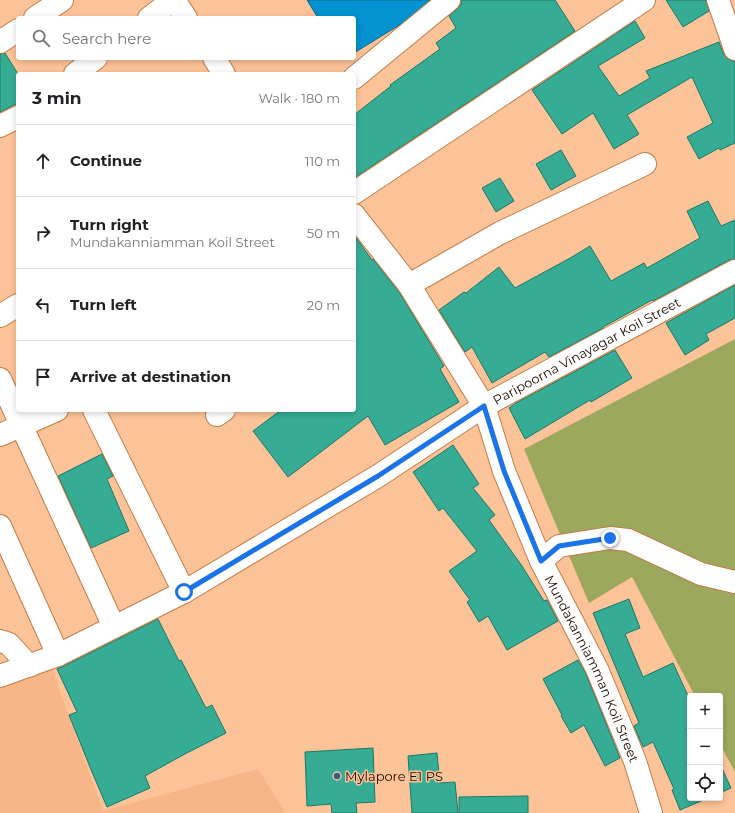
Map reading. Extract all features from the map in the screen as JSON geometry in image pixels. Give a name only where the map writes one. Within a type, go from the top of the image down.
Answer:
[{"type":"street","points":[[38,16],[62,0]]},
{"type":"street","points":[[152,16],[174,0],[185,16]]},
{"type":"street","points":[[356,76],[449,0]]},
{"type":"street","points":[[356,192],[644,0]]},
{"type":"street","points":[[718,0],[735,49]]},
{"type":"street","points":[[0,42],[16,31]]},
{"type":"street","points":[[78,72],[93,60]]},
{"type":"street","points":[[215,60],[223,72]]},
{"type":"street","points":[[0,126],[16,118]]},
{"type":"street","points":[[409,285],[500,233],[645,164]]},
{"type":"street","name":"Mundakanniamman Koil Street","points":[[356,218],[409,285],[484,406],[504,471],[541,561],[597,669],[635,761],[651,813]]},
{"type":"street","name":"Paripoorna Vinayagar Koil Street","points":[[0,676],[58,655],[184,592],[378,476],[484,406],[735,271]]},
{"type":"street","points":[[0,316],[16,306]]},
{"type":"street","points":[[0,379],[114,627]]},
{"type":"street","points":[[0,435],[52,412]]},
{"type":"street","points":[[95,412],[184,592]]},
{"type":"street","points":[[0,526],[58,655]]},
{"type":"street","points":[[541,561],[559,546],[610,538],[628,540],[702,574],[735,582]]},
{"type":"street","points":[[0,641],[9,644],[29,666]]},
{"type":"shaded area","points":[[52,669],[103,811],[258,769],[286,813],[0,813],[0,686]]},
{"type":"green space","points":[[735,339],[735,772],[723,750],[723,693],[693,693],[632,577],[589,603],[524,449]]},
{"type":"water","points":[[307,0],[434,0],[435,3],[356,52],[356,16],[317,16]]},
{"type":"building","points":[[461,0],[555,0],[575,31],[356,177],[356,113],[391,86],[390,85],[440,49],[436,43],[456,28],[449,16],[461,5]]},
{"type":"building","points":[[666,0],[706,0],[709,11],[683,27]]},
{"type":"building","points":[[635,21],[645,38],[598,66],[619,96],[650,78],[646,71],[719,42],[723,53],[727,58],[735,61],[735,143],[720,150],[719,148],[699,159],[687,137],[713,123],[692,77],[627,115],[639,134],[614,149],[593,113],[562,134],[532,90]]},
{"type":"building","points":[[5,53],[17,72],[16,104],[0,112],[0,54]]},
{"type":"building","points":[[561,150],[576,176],[551,190],[536,164]]},
{"type":"building","points":[[500,178],[514,201],[496,212],[482,188]]},
{"type":"building","points":[[708,201],[721,226],[735,220],[735,259],[729,260],[653,301],[652,300],[549,357],[545,352],[492,383],[472,347],[465,352],[439,310],[464,292],[466,293],[499,267],[515,288],[590,246],[611,281],[644,263],[647,268],[700,238],[687,211]]},
{"type":"building","points":[[356,238],[372,260],[373,259],[399,292],[444,366],[440,369],[459,402],[385,445],[368,416],[288,477],[253,431],[278,412],[356,412]]},
{"type":"building","points":[[735,285],[735,318],[706,334],[709,340],[685,355],[666,323]]},
{"type":"building","points":[[615,350],[632,378],[591,402],[590,400],[525,439],[509,408]]},
{"type":"building","points":[[453,445],[479,484],[473,488],[495,515],[489,520],[522,566],[544,601],[547,600],[558,621],[507,650],[488,616],[479,622],[467,602],[470,600],[449,571],[477,551],[443,508],[439,511],[413,472]]},
{"type":"building","points":[[102,454],[113,476],[107,479],[129,531],[91,548],[58,476]]},
{"type":"building","points":[[629,599],[640,628],[625,634],[643,677],[673,663],[687,693],[687,801],[701,801],[680,810],[672,790],[674,789],[653,742],[643,747],[634,726],[639,723],[593,613]]},
{"type":"building","points":[[158,619],[179,661],[181,660],[206,708],[212,705],[226,733],[145,776],[150,788],[107,807],[69,715],[77,712],[57,669]]},
{"type":"building","points":[[578,660],[586,674],[620,758],[605,766],[584,725],[571,733],[543,679]]},
{"type":"building","points":[[373,748],[375,802],[356,803],[357,813],[332,813],[331,804],[307,806],[305,752]]},
{"type":"building","points":[[437,753],[440,783],[455,782],[458,813],[412,813],[408,756]]},
{"type":"building","points":[[723,771],[731,788],[723,792]]},
{"type":"building","points":[[528,796],[528,813],[459,813],[459,797]]},
{"type":"place","name":"Mylapore E1 PS","points":[[337,776]]},
{"type":"route","points":[[184,592],[378,476],[484,406],[504,471],[541,561],[559,546],[610,538]]}]
